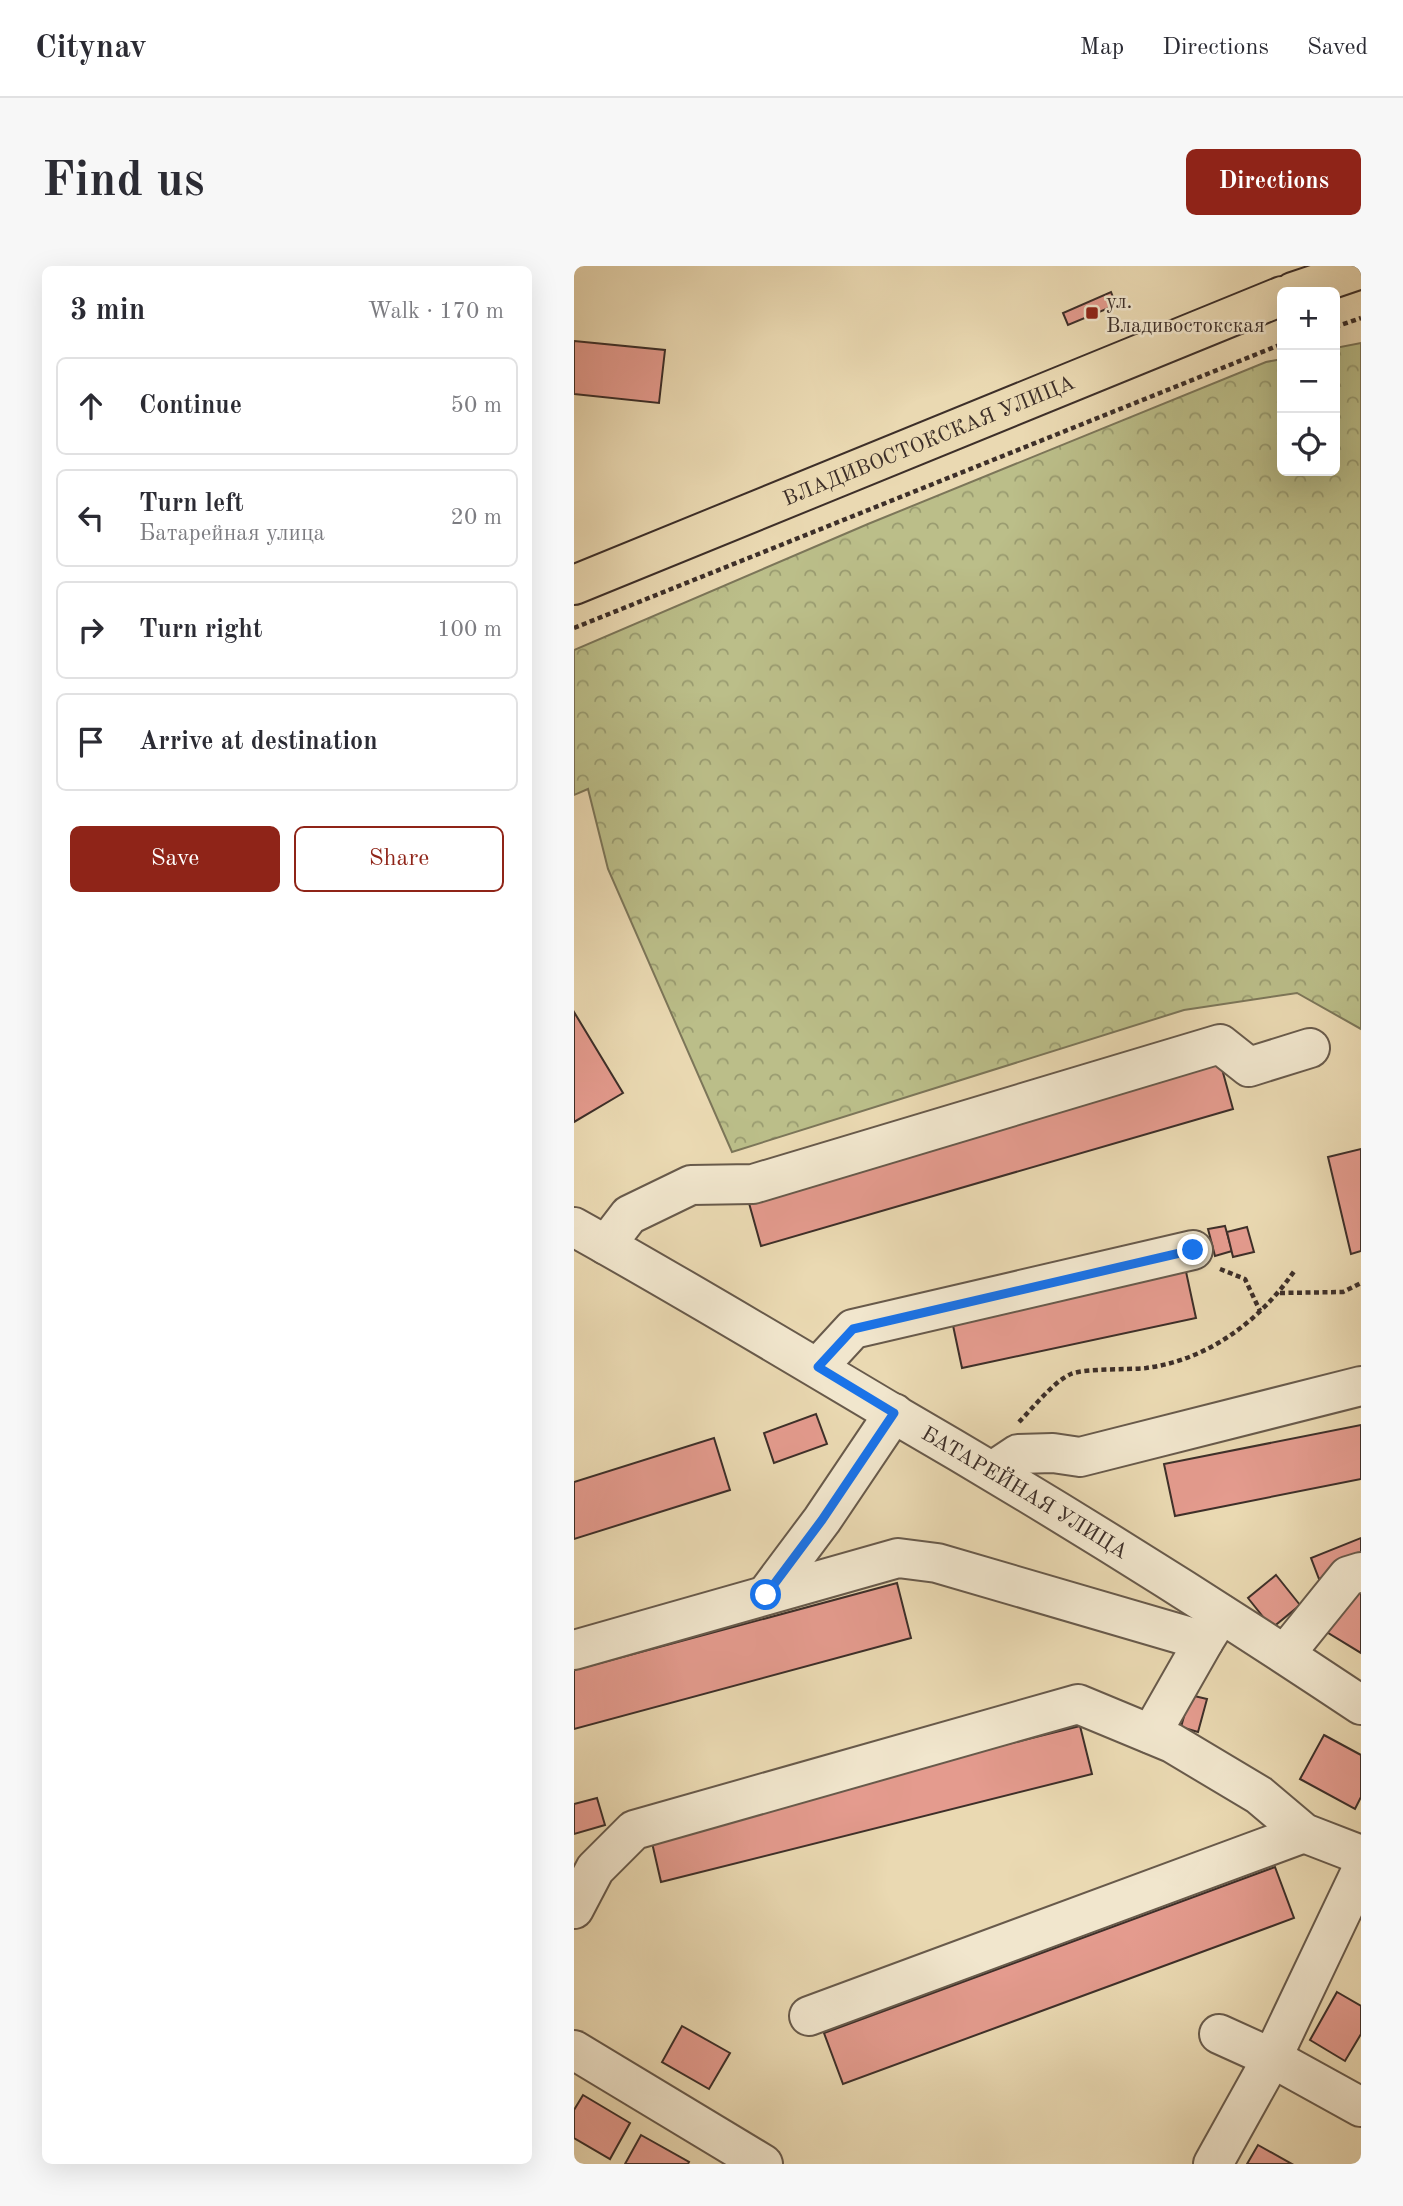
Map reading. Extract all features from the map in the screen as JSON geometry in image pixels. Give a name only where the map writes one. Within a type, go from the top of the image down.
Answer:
[{"type":"main road","points":[[1308,287],[1361,269]]},
{"type":"main road","name":"ВЛАДИВОСТОКСКАЯ УЛИЦА","points":[[574,585],[1277,298]]},
{"type":"street","points":[[590,1236],[691,1185],[753,1184],[1220,1044],[1249,1067],[1310,1048]]},
{"type":"street","name":"БАТАРЕЙНАЯ УЛИЦА","points":[[590,1236],[894,1413],[1006,1462],[1212,1627],[1285,1654],[1361,1705]]},
{"type":"street","points":[[818,1367],[853,1329],[1193,1250]]},
{"type":"street","points":[[1006,1462],[1053,1453],[1080,1457],[1361,1386]]},
{"type":"street","points":[[766,1595],[822,1520],[894,1413]]},
{"type":"street","points":[[574,1650],[898,1558],[937,1563],[1212,1627],[1151,1734]]},
{"type":"street","points":[[1285,1654],[1348,1576],[1361,1572]]},
{"type":"street","points":[[574,1909],[595,1869],[634,1830],[1078,1704],[1172,1742],[1259,1795],[1304,1833],[1361,1855]]},
{"type":"street","points":[[809,2016],[1304,1833]]},
{"type":"street","points":[[1213,2164],[1272,2058],[1361,1871]]},
{"type":"street","points":[[1219,2034],[1272,2058],[1361,2107]]},
{"type":"street","points":[[574,2050],[763,2164]]},
{"type":"path","points":[[1340,325],[1361,318]]},
{"type":"path","points":[[574,628],[1277,346]]},
{"type":"path","points":[[1193,1250],[1211,1265],[1245,1279],[1260,1311]]},
{"type":"path","points":[[1006,1462],[1018,1423],[1071,1374],[1147,1368],[1184,1360],[1222,1342],[1260,1311],[1279,1292],[1295,1270]]},
{"type":"path","points":[[1279,1292],[1343,1292],[1361,1283]]},
{"type":"green space","points":[[1361,343],[1361,1029],[1297,993],[1184,1010],[732,1152],[608,869],[588,789],[574,795],[574,650],[868,524],[1266,362],[1277,360],[1277,476],[1340,476],[1340,347]]},
{"type":"building","points":[[1111,292],[1116,305],[1068,325],[1063,313]]},
{"type":"building","points":[[574,341],[665,350],[659,403],[574,394]]},
{"type":"building","points":[[574,1012],[623,1093],[574,1122]]},
{"type":"building","points":[[1219,1058],[1233,1109],[761,1246],[747,1196]]},
{"type":"building","points":[[1361,1149],[1361,1251],[1351,1254],[1328,1157]]},
{"type":"building","points":[[1225,1226],[1232,1251],[1215,1256],[1208,1229]]},
{"type":"building","points":[[1247,1227],[1254,1252],[1233,1257],[1227,1232]]},
{"type":"building","points":[[1185,1267],[1196,1318],[962,1368],[951,1316]]},
{"type":"building","points":[[816,1414],[827,1444],[774,1463],[764,1433]]},
{"type":"building","points":[[1361,1425],[1361,1479],[1175,1516],[1164,1464]]},
{"type":"building","points":[[714,1438],[730,1490],[574,1539],[574,1482]]},
{"type":"building","points":[[1361,1538],[1361,1562],[1319,1579],[1311,1558]]},
{"type":"building","points":[[1276,1575],[1300,1605],[1272,1628],[1248,1598]]},
{"type":"building","points":[[897,1583],[911,1638],[574,1729],[574,1670]]},
{"type":"building","points":[[1361,1589],[1361,1653],[1325,1631]]},
{"type":"building","points":[[1190,1695],[1207,1699],[1198,1732],[1181,1727]]},
{"type":"building","points":[[1080,1726],[1092,1774],[661,1882],[650,1834]]},
{"type":"building","points":[[1324,1735],[1361,1755],[1361,1797],[1355,1809],[1300,1779]]},
{"type":"building","points":[[597,1798],[605,1825],[574,1834],[574,1804]]},
{"type":"building","points":[[1275,1867],[1294,1918],[843,2084],[824,2033]]},
{"type":"building","points":[[1337,1992],[1361,2006],[1361,2034],[1345,2061],[1310,2040]]},
{"type":"building","points":[[682,2026],[730,2053],[709,2089],[662,2062]]},
{"type":"building","points":[[583,2095],[630,2123],[610,2159],[574,2138],[574,2110]]},
{"type":"building","points":[[641,2135],[689,2162],[688,2164],[625,2164]]},
{"type":"building","points":[[1258,2145],[1292,2164],[1247,2164]]},
{"type":"place","name":"ул. Владивостокская","points":[[1092,313]]},
{"type":"route","points":[[766,1595],[822,1520],[894,1413],[818,1367],[853,1329],[1193,1250]]}]
